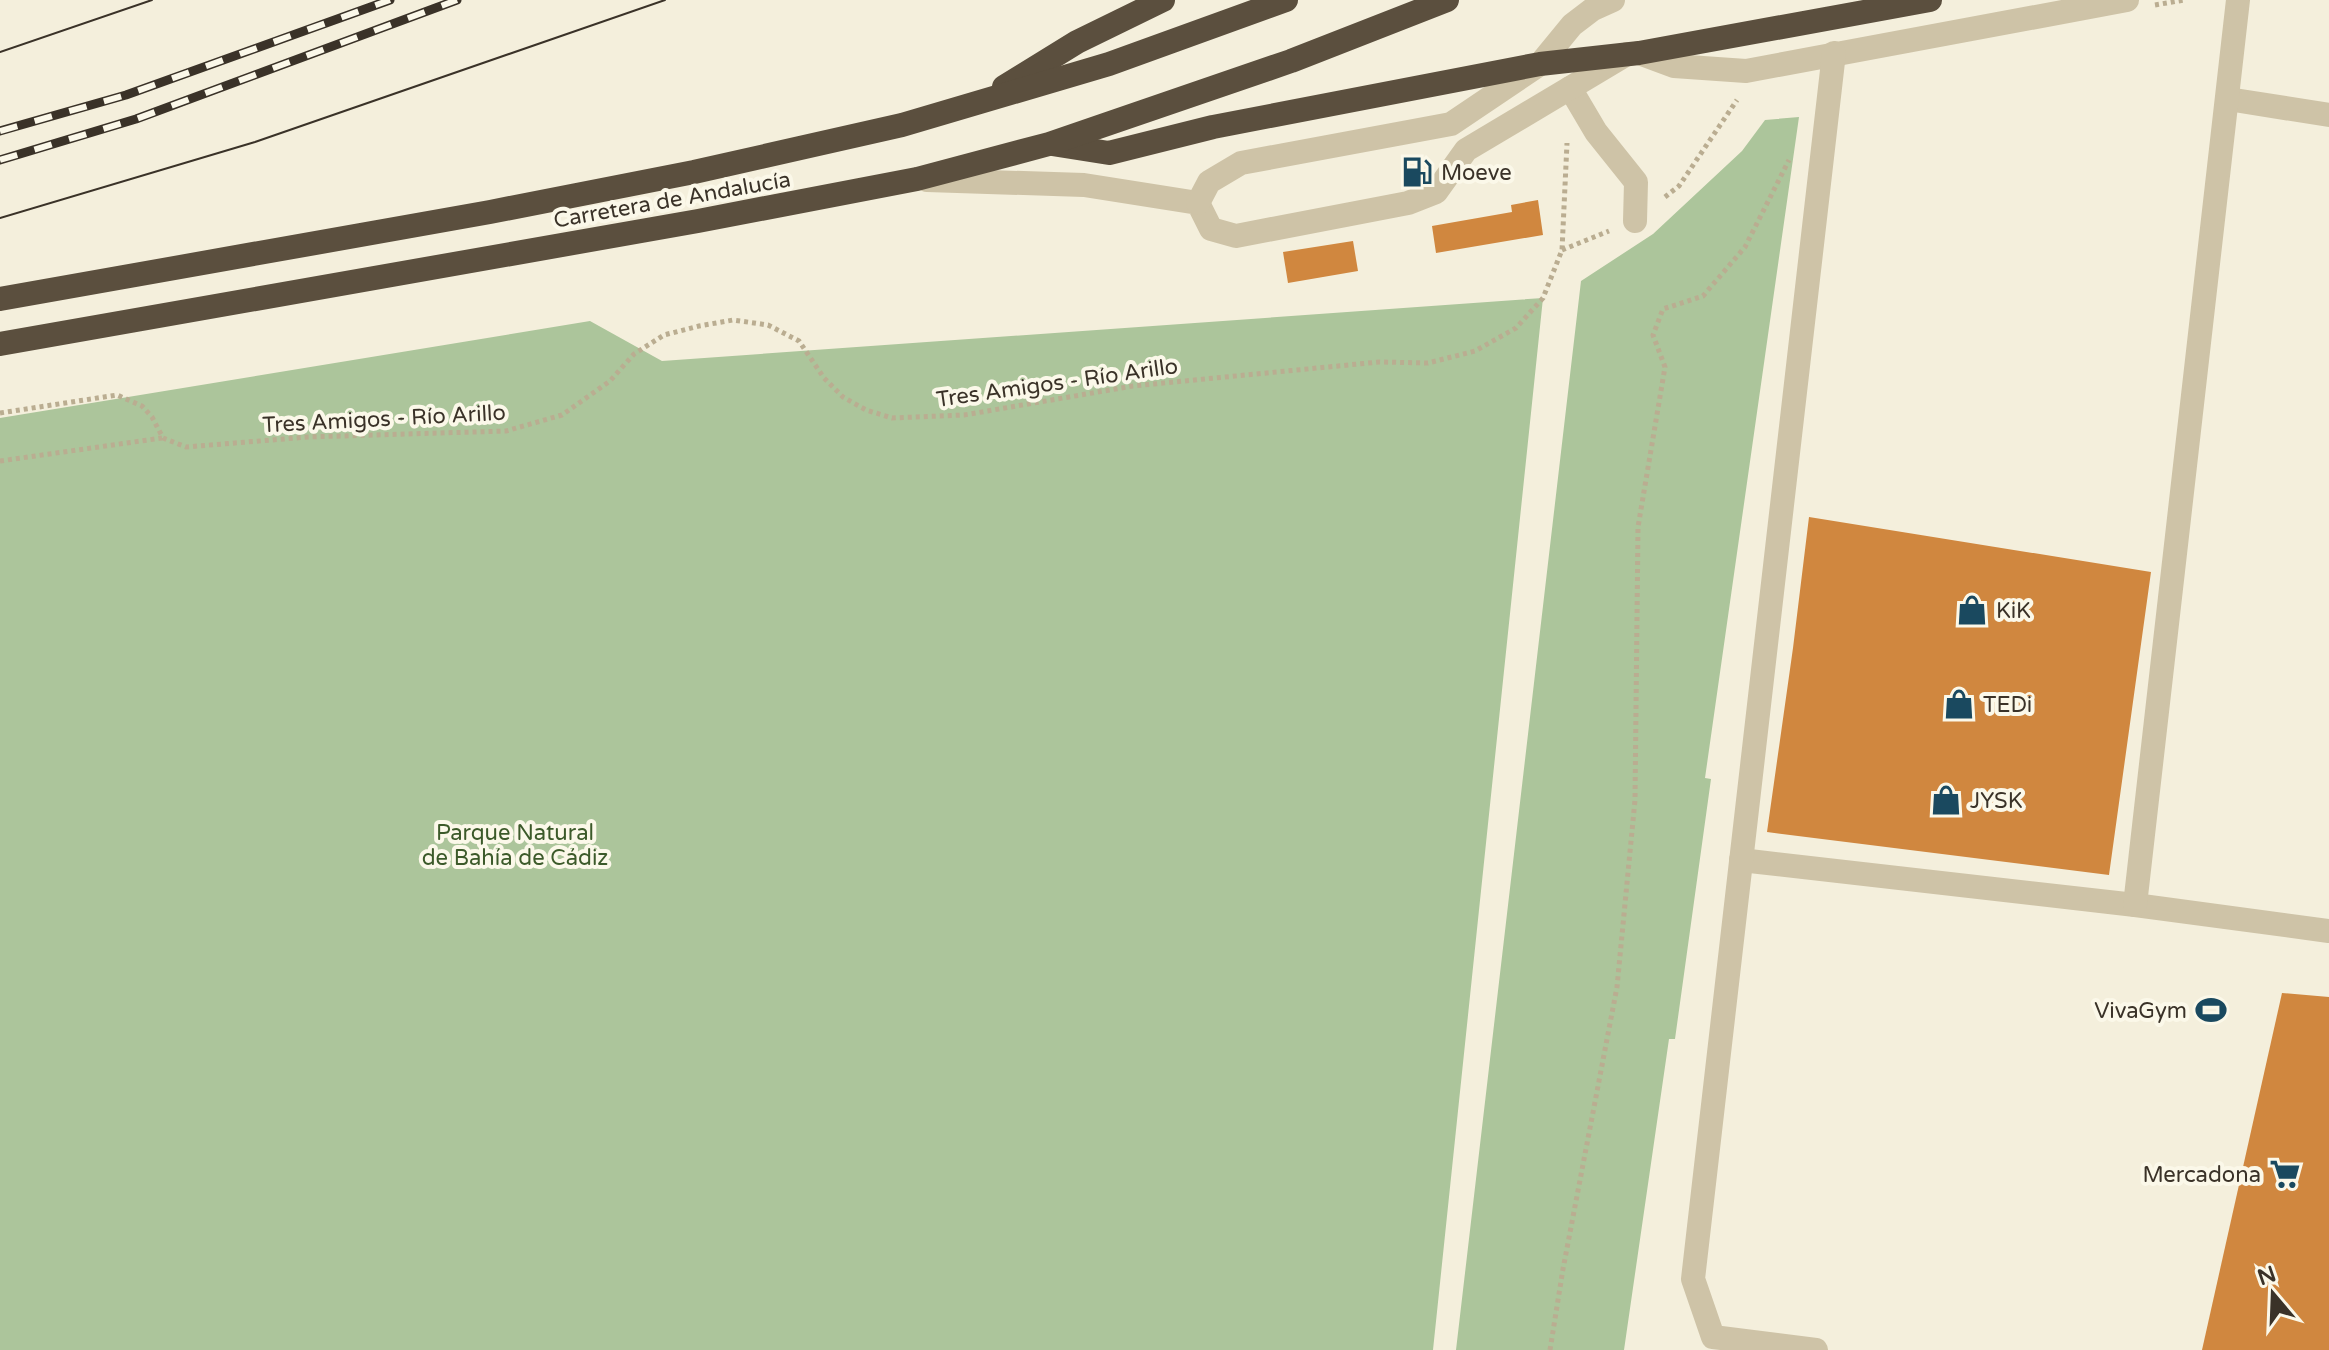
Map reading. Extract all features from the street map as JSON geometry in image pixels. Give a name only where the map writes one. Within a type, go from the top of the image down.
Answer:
[{"type":"highway","points":[[973,106],[1077,42],[1163,0]]},
{"type":"highway","points":[[973,106],[1109,64],[1286,0]]},
{"type":"highway","name":"Carretera de Andalucía","points":[[0,344],[698,221],[917,179],[1049,144],[1291,61],[1447,0]]},
{"type":"highway","points":[[1049,144],[1109,153],[1213,127],[1540,64],[1633,54],[1930,0]]},
{"type":"highway","name":"Carretera de Andalucía","points":[[0,299],[490,212],[694,172],[973,106]]},
{"type":"street","points":[[1198,203],[1209,182],[1241,163],[1451,124],[1540,64],[1572,25],[1593,9],[1613,0]]},
{"type":"street","points":[[1198,203],[1211,229],[1236,236],[1408,203],[1436,192],[1466,150],[1633,54],[1674,66],[1746,71],[2127,0]]},
{"type":"street","points":[[2135,905],[2238,0]]},
{"type":"street","points":[[1816,1350],[1713,1337],[1693,1279],[1834,53]]},
{"type":"street","points":[[1570,88],[1596,132],[1636,182],[1635,221]]},
{"type":"street","points":[[2228,99],[2329,115]]},
{"type":"street","points":[[917,179],[1084,185],[1198,203]]},
{"type":"street","points":[[1741,860],[2135,905],[2329,931]]},
{"type":"path","points":[[1562,250],[1635,221],[1679,186],[1759,68]]},
{"type":"path","name":"Tres Amigos - Río Arillo","points":[[0,461],[163,438],[186,447],[308,437],[506,431],[562,415],[610,381],[634,354],[664,335],[733,320],[768,325],[799,341],[824,378],[843,397],[866,410],[892,418],[964,415],[1133,386],[1379,362],[1428,363],[1475,351],[1516,328],[1543,298],[1562,250],[1570,88]]},
{"type":"path","points":[[1550,1350],[1619,972],[1635,800],[1638,527],[1665,367],[1653,335],[1663,309],[1703,296],[1745,247],[1795,148],[1824,132]]},
{"type":"path","points":[[0,413],[117,395],[142,406],[163,438]]},
{"type":"green space","points":[[1799,117],[1705,778],[1711,779],[1675,1039],[1669,1039],[1624,1350],[1456,1350],[1581,281],[1653,234],[1742,151],[1765,120]]},
{"type":"green space","name":"Parque Natural de Bahía de Cádiz","points":[[1543,298],[1433,1350],[0,1350],[0,418],[590,321],[662,361]]},
{"type":"building","points":[[1538,200],[1543,235],[1436,253],[1432,226],[1512,212],[1511,205]]},
{"type":"building","points":[[1353,241],[1358,271],[1288,283],[1283,252]]},
{"type":"building","points":[[1809,517],[2151,572],[2109,875],[1767,832]]},
{"type":"building","name":"Mercadona","points":[[2282,993],[2329,997],[2329,1350],[2202,1350]]},
{"type":"tram line","points":[[0,52],[152,0]]},
{"type":"tram line","points":[[0,218],[255,142],[665,0]]},
{"type":"railway","points":[[0,131],[126,95],[390,0]]},
{"type":"railway","points":[[0,160],[136,119],[457,0]]},
{"type":"place","name":"Moeve","points":[[1417,172]]},
{"type":"place","name":"KiK","points":[[1972,610]]},
{"type":"place","name":"TEDi","points":[[1959,704]]},
{"type":"place","name":"JYSK","points":[[1946,800]]},
{"type":"place","name":"VivaGym","points":[[2211,1010]]},
{"type":"place","name":"Mercadona","points":[[2285,1174]]}]
